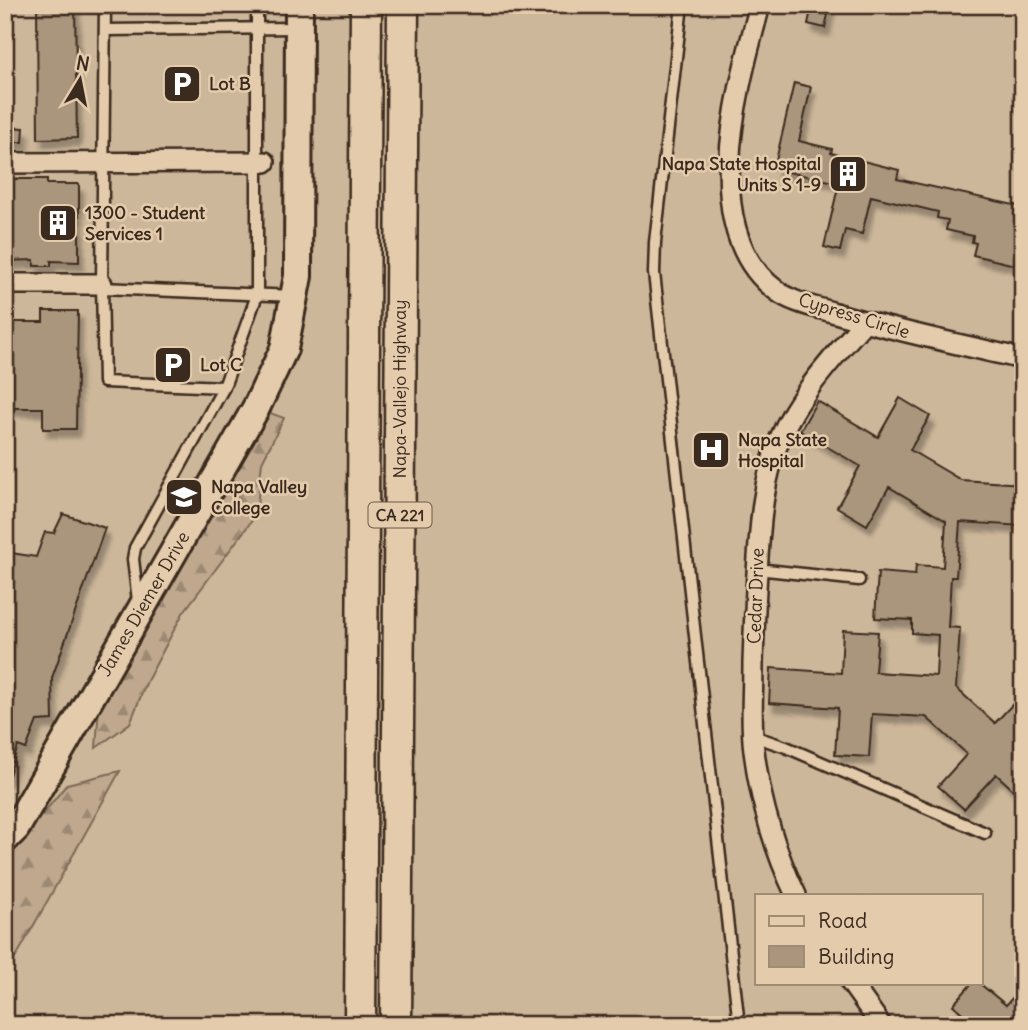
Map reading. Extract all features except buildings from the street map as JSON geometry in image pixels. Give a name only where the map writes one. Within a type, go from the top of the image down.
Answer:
[{"type":"main road","name":"Napa-Vallejo Highway","points":[[360,1025],[366,5]]},
{"type":"main road","name":"Napa-Vallejo Highway","points":[[396,1025],[403,5]]},
{"type":"street","name":"Cypress Circle","points":[[760,5],[737,96],[730,146],[730,194],[737,228],[749,262],[778,292],[814,307],[864,322],[1023,359]]},
{"type":"street","name":"James Diemer Drive","points":[[5,855],[11,833],[271,378],[284,349],[296,296],[300,242],[300,16]]},
{"type":"street","points":[[5,163],[261,162]]},
{"type":"street","points":[[5,284],[102,286]]},
{"type":"street","name":"Cedar Drive","points":[[796,894],[767,814],[753,736],[754,625],[761,506],[765,484],[780,439],[801,398],[864,322]]},
{"type":"street","points":[[852,984],[881,1025]]},
{"type":"lane","points":[[105,5],[102,286],[104,382],[224,387]]},
{"type":"lane","points":[[139,611],[133,559],[135,548],[224,387],[257,295],[261,162],[257,5]]},
{"type":"lane","points":[[682,5],[655,242],[654,273],[739,1025]]},
{"type":"lane","points":[[106,30],[257,28],[300,16]]},
{"type":"lane","points":[[102,286],[296,296]]},
{"type":"lane","points":[[757,569],[859,580]]},
{"type":"lane","points":[[753,736],[786,747],[985,833]]},
{"type":"shaded area","name":"Napa Valley College","points":[[5,5],[366,5],[360,1025],[5,1025]]},
{"type":"shaded area","name":"Napa State Hospital","points":[[403,5],[1023,5],[1023,1025],[396,1025]]},
{"type":"green space","points":[[256,408],[284,418],[262,462],[256,515],[183,613],[147,681],[130,723],[96,748],[101,679]]},
{"type":"green space","points":[[120,771],[11,966],[5,970],[5,861],[67,784]]},
{"type":"place","name":"Lot B","points":[[182,84]]},
{"type":"place","name":"Napa State Hospital Units S 1-9","points":[[848,174]]},
{"type":"place","name":"1300 - Student Services 1","points":[[58,223]]},
{"type":"place","name":"Lot C","points":[[173,365]]},
{"type":"place","name":"Napa State Hospital","points":[[711,450]]},
{"type":"place","name":"Napa Valley College","points":[[184,497]]}]
